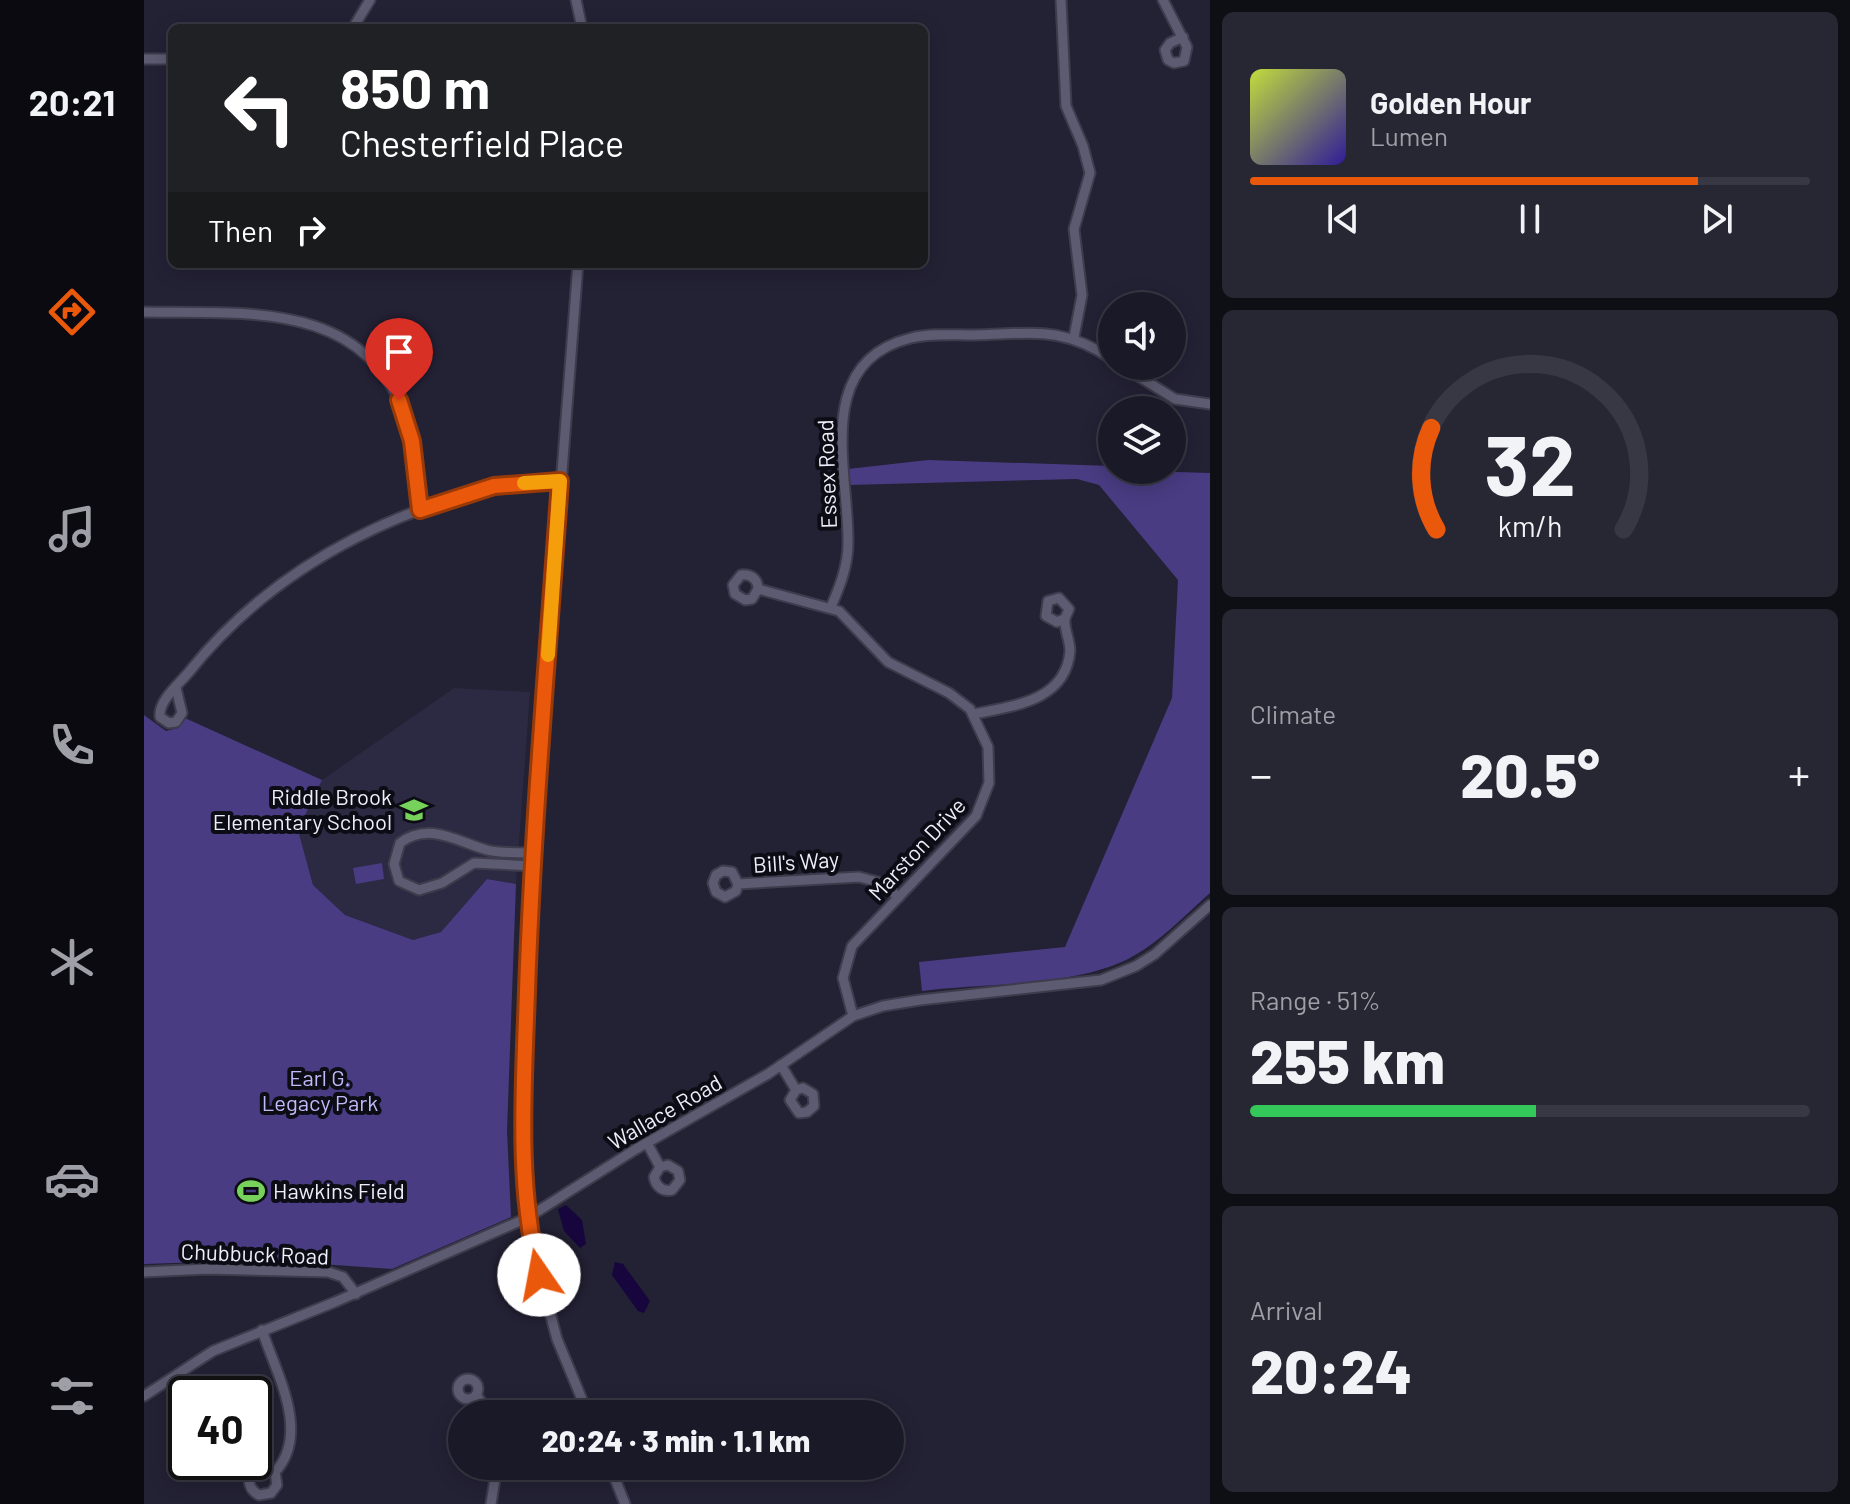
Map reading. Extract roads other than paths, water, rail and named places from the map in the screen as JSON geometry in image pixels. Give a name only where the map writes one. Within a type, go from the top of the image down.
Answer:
[{"type":"street","points":[[355,24],[370,0]]},
{"type":"street","points":[[576,0],[581,24]]},
{"type":"street","points":[[1061,0],[1066,106],[1083,146],[1090,173],[1073,237],[1082,295],[1074,337]]},
{"type":"street","points":[[1163,0],[1183,37]]},
{"type":"street","points":[[144,59],[168,59]]},
{"type":"street","points":[[578,268],[532,866],[523,1139],[527,1218],[554,1329],[582,1400]]},
{"type":"street","points":[[144,312],[284,317],[327,329],[358,348],[388,381],[407,420],[420,510]]},
{"type":"street","name":"Essex Road","points":[[831,607],[843,580],[848,544],[841,434],[843,404],[864,366],[886,348],[924,336],[1055,334],[1074,337],[1098,351]]},
{"type":"street","points":[[1144,380],[1169,396],[1210,404]]},
{"type":"street","points":[[176,688],[233,623],[277,584],[420,510],[494,486],[560,481]]},
{"type":"street","points":[[758,589],[831,607],[848,618],[888,662],[957,698],[974,714],[1026,703],[1054,687],[1069,660],[1070,641],[1064,619]]},
{"type":"street","name":"Marston Drive","points":[[853,1016],[843,978],[846,957],[858,939],[968,826],[982,805],[989,783],[990,758],[985,737],[974,714]]},
{"type":"street","points":[[532,866],[474,863],[442,883],[419,890],[399,881],[394,869],[400,843],[423,834],[459,838],[492,851],[533,853]]},
{"type":"street","name":"Bill's Way","points":[[738,884],[859,877],[878,882],[899,897]]},
{"type":"street","name":"Wallace Road","points":[[144,1396],[194,1361],[527,1218],[781,1065],[853,1016],[883,1006],[920,1000],[1101,980],[1136,966],[1155,954],[1210,905]]},
{"type":"street","points":[[781,1065],[796,1090]]},
{"type":"street","points":[[647,1143],[660,1167]]},
{"type":"street","name":"Chubbuck Road","points":[[144,1272],[207,1269],[328,1272],[343,1277],[356,1294]]},
{"type":"street","points":[[262,1330],[292,1431],[289,1449],[275,1472]]},
{"type":"street","points":[[476,1395],[480,1400]]},
{"type":"street","points":[[491,1504],[495,1480]]},
{"type":"street","points":[[616,1480],[625,1504]]},
{"type":"place","name":"Riddle Brook Elementary School","points":[[414,810]]},
{"type":"place","name":"Hawkins Field","points":[[251,1191]]},
{"type":"park label","name":"Earl G. Legacy Park","points":[[320,1090]]}]
